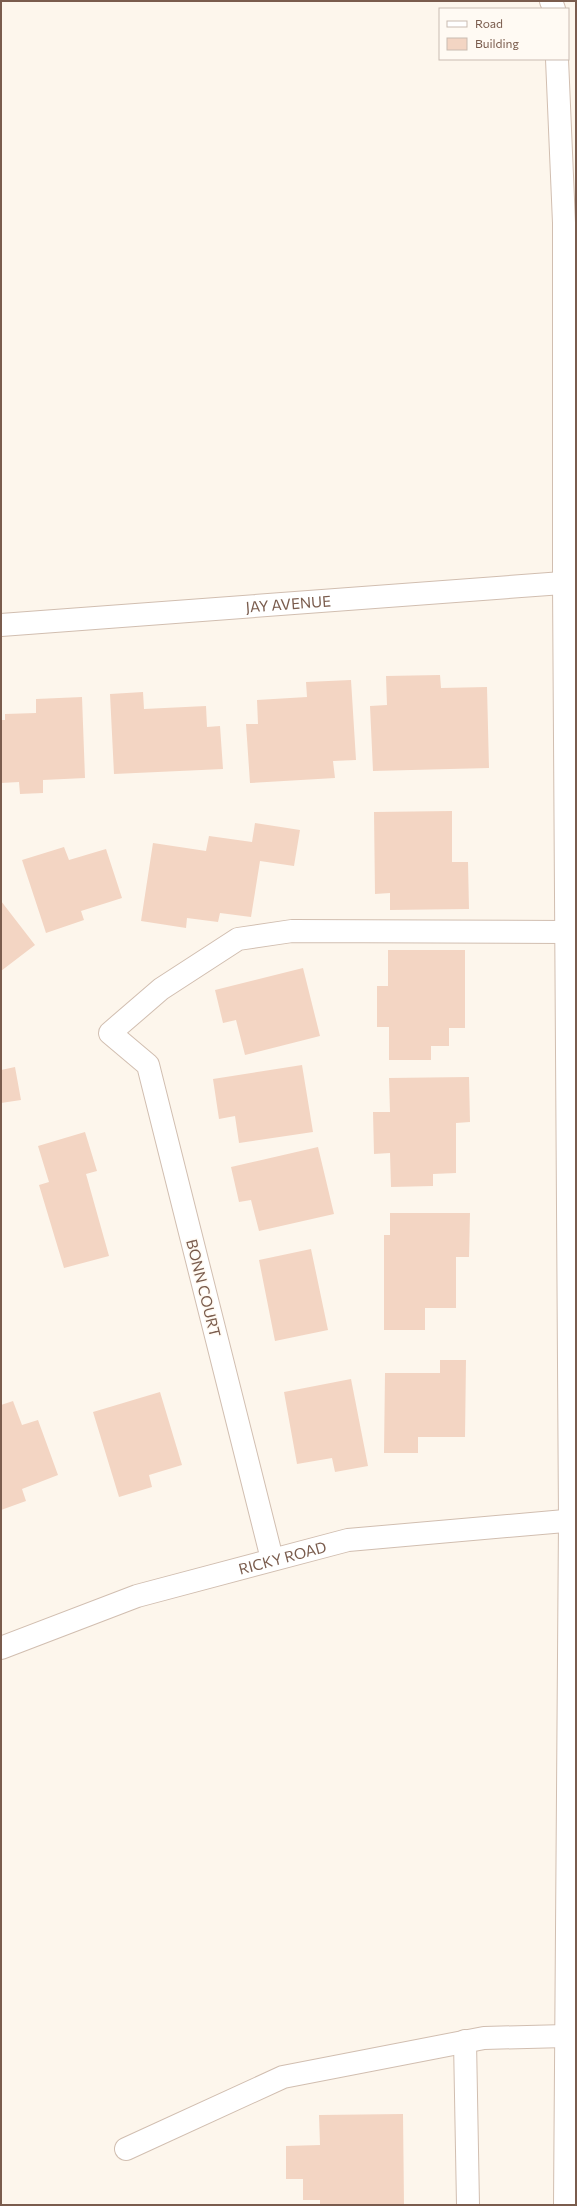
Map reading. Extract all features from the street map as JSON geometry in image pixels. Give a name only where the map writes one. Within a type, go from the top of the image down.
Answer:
[{"type":"street","points":[[558,60],[564,223],[570,582],[566,932],[573,1520],[565,2205]]},
{"type":"street","name":"JAY AVENUE","points":[[1,625],[570,582]]},
{"type":"street","name":"BONN COURT","points":[[272,1559],[148,1065],[110,1034],[161,988],[238,940],[292,931],[566,932]]},
{"type":"street","name":"RICKY ROAD","points":[[1,1648],[137,1596],[348,1540],[573,1520]]},
{"type":"street","points":[[126,2149],[283,2077],[484,2038],[566,2036]]},
{"type":"street","points":[[465,2041],[468,2205]]},
{"type":"building","points":[[440,675],[441,688],[487,687],[489,768],[373,771],[370,706],[387,705],[386,676]]},
{"type":"building","points":[[351,680],[356,760],[333,761],[335,778],[250,783],[246,724],[258,724],[257,700],[307,697],[306,682]]},
{"type":"building","points":[[143,692],[144,709],[206,706],[207,727],[220,726],[223,769],[114,774],[110,694]]},
{"type":"building","points":[[82,697],[85,778],[43,780],[43,793],[20,794],[19,782],[1,783],[1,720],[5,720],[5,714],[36,713],[36,699]]},
{"type":"building","points":[[452,811],[452,862],[468,862],[469,909],[390,910],[390,893],[375,894],[374,812]]},
{"type":"building","points":[[255,823],[300,830],[294,866],[260,861],[251,917],[220,913],[218,922],[187,918],[186,928],[141,921],[153,843],[206,851],[209,836],[252,842]]},
{"type":"building","points":[[64,847],[69,860],[106,849],[122,898],[81,911],[84,920],[46,933],[22,860]]},
{"type":"building","points":[[1,901],[35,945],[1,971]]},
{"type":"building","points":[[388,950],[465,950],[465,1028],[449,1028],[449,1046],[431,1046],[431,1060],[389,1060],[389,1027],[377,1027],[377,986],[388,986]]},
{"type":"building","points":[[303,968],[320,1036],[245,1055],[236,1020],[223,1023],[215,990]]},
{"type":"building","points":[[302,1065],[313,1132],[239,1143],[235,1116],[219,1119],[213,1079]]},
{"type":"building","points":[[15,1067],[21,1100],[1,1103],[1,1070]]},
{"type":"building","points":[[469,1077],[470,1122],[456,1123],[456,1173],[433,1174],[433,1186],[391,1187],[390,1153],[374,1154],[373,1112],[390,1112],[389,1078]]},
{"type":"building","points":[[85,1132],[97,1171],[86,1174],[109,1256],[64,1268],[39,1185],[49,1182],[38,1146]]},
{"type":"building","points":[[318,1147],[334,1214],[259,1231],[251,1200],[239,1202],[231,1167]]},
{"type":"building","points":[[390,1213],[470,1213],[469,1257],[456,1257],[456,1308],[425,1308],[425,1330],[384,1330],[384,1235],[390,1235]]},
{"type":"building","points":[[311,1249],[328,1330],[275,1341],[259,1260]]},
{"type":"building","points":[[440,1360],[466,1360],[465,1437],[418,1437],[418,1453],[384,1453],[385,1373],[440,1373]]},
{"type":"building","points":[[351,1379],[368,1466],[335,1472],[332,1458],[297,1464],[284,1392]]},
{"type":"building","points":[[160,1392],[182,1465],[149,1475],[152,1487],[119,1497],[93,1412]]},
{"type":"building","points":[[13,1401],[22,1425],[38,1420],[58,1475],[22,1489],[26,1501],[1,1510],[1,1405]]},
{"type":"building","points":[[403,2114],[404,2205],[320,2205],[320,2200],[303,2200],[303,2179],[286,2179],[286,2146],[320,2145],[319,2115]]}]
